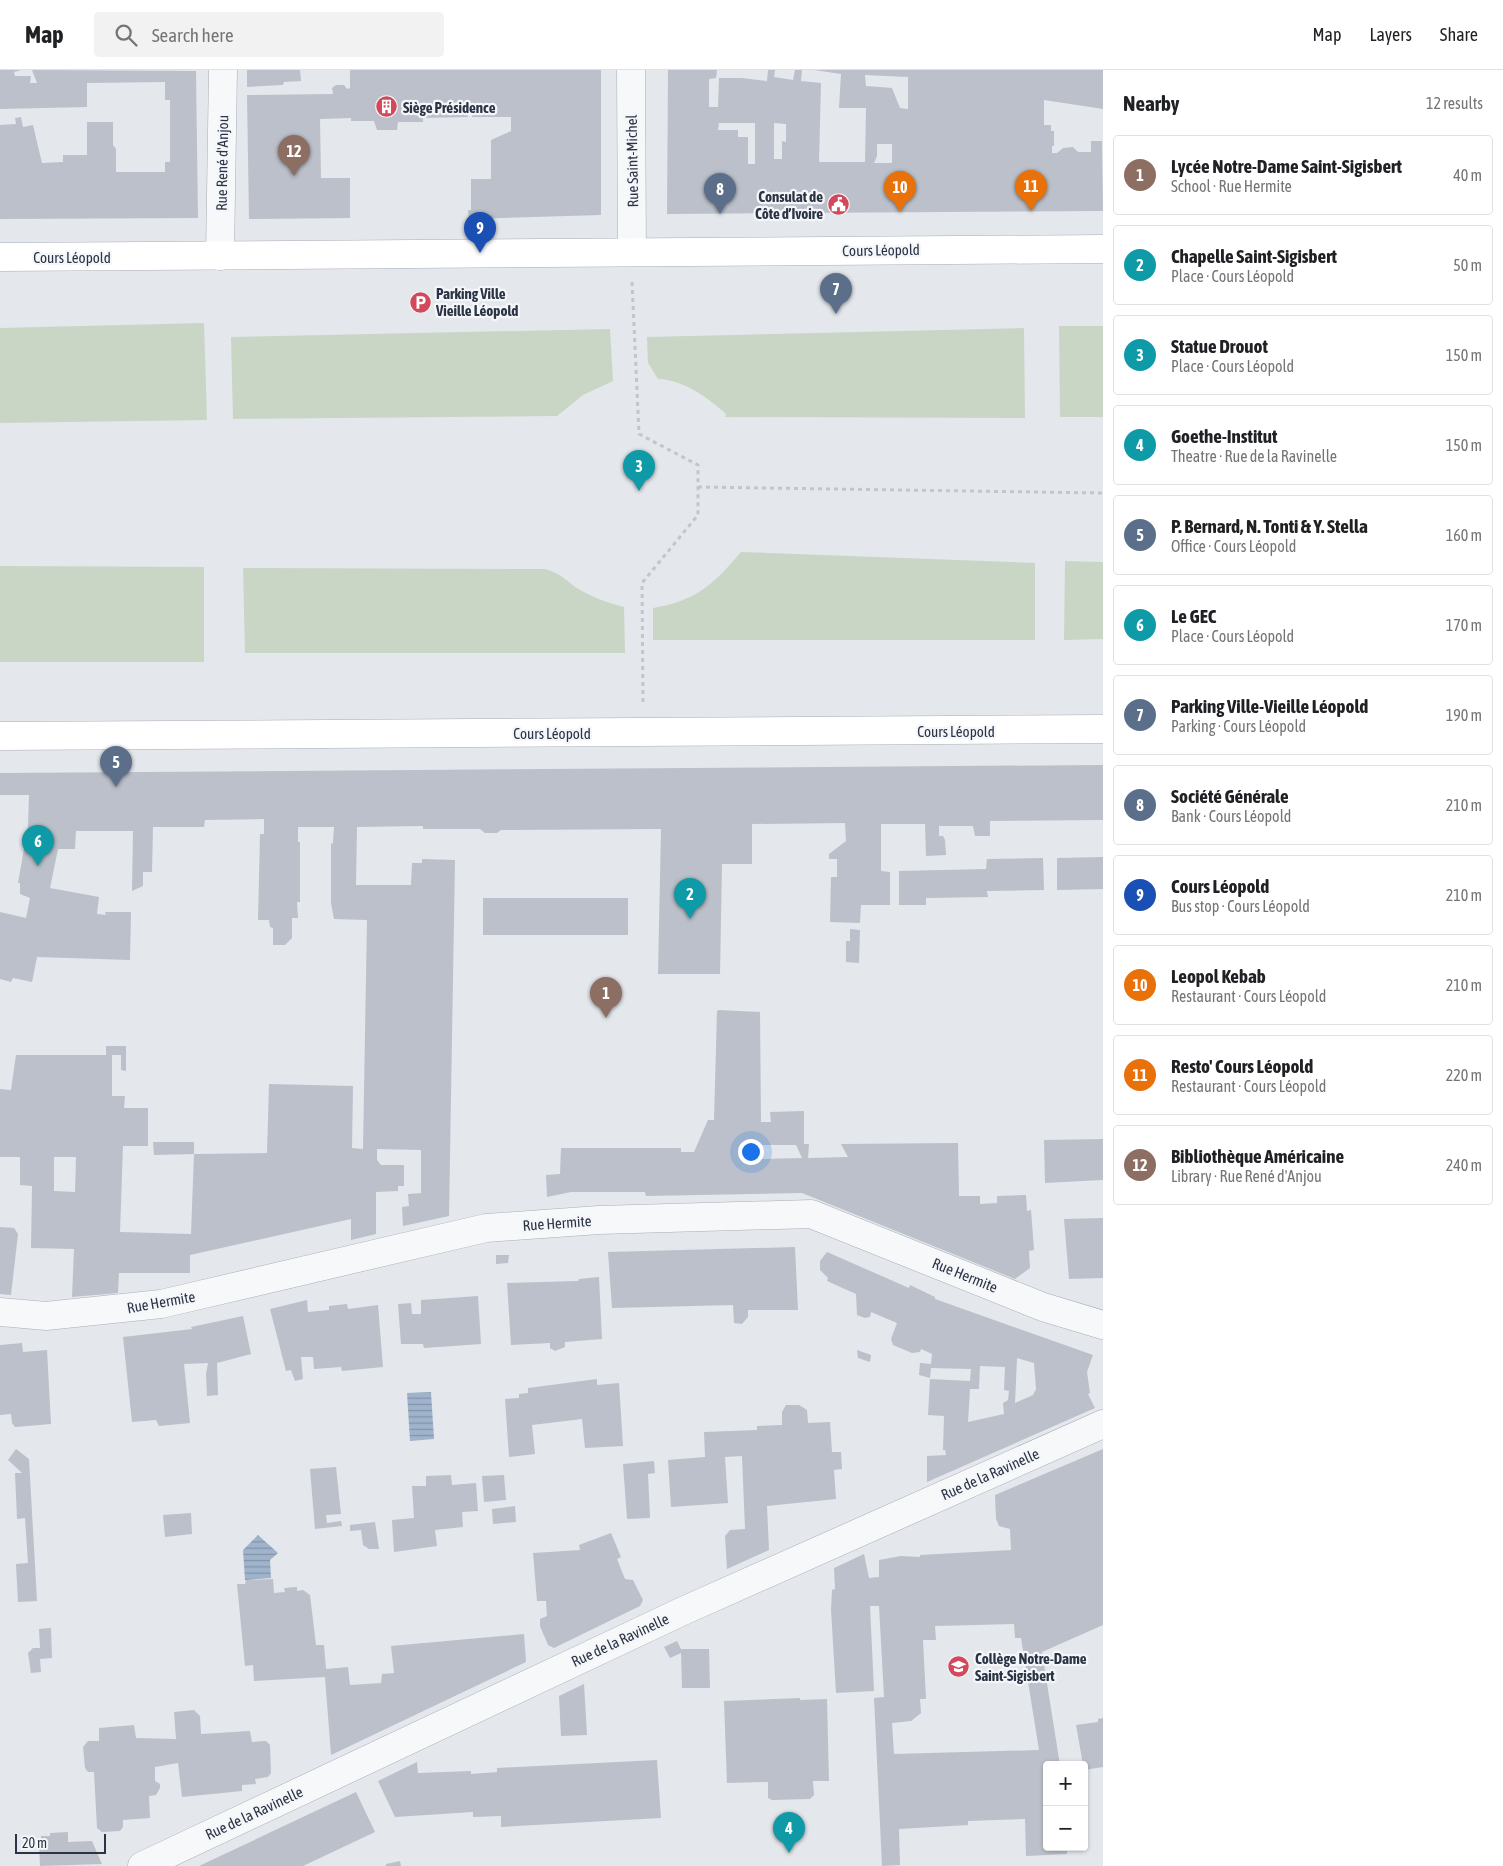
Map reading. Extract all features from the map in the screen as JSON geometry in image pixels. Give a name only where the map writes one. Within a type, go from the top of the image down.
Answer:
[{"type":"street","name":"Rue René d'Anjou","points":[[220,256],[223,70]]},
{"type":"street","name":"Rue Saint-Michel","points":[[631,70],[632,252]]},
{"type":"street","name":"Cours Léopold","points":[[0,257],[1103,249]]},
{"type":"street","name":"Cours Léopold","points":[[0,736],[1103,729]]},
{"type":"street","name":"Rue Hermite","points":[[0,1312],[46,1316],[161,1304],[486,1228],[599,1220],[812,1214],[1043,1307],[1103,1325]]},
{"type":"street","name":"Rue de la Ravinelle","points":[[142,1866],[684,1611],[1103,1424]]},
{"type":"path","points":[[632,252],[639,434],[698,465],[698,515],[642,583],[644,732]]},
{"type":"path","points":[[698,487],[1103,494]]},
{"type":"green space","points":[[204,323],[207,420],[0,423],[0,328]]},
{"type":"green space","points":[[1059,326],[1103,326],[1103,417],[1060,417]]},
{"type":"green space","points":[[1024,328],[1025,418],[725,417],[726,414],[695,390],[677,382],[658,379],[648,363],[647,337]]},
{"type":"green space","points":[[610,329],[613,381],[583,395],[557,416],[233,419],[231,337]]},
{"type":"green space","points":[[741,552],[1035,563],[1035,640],[653,640],[653,608],[693,596],[713,582]]},
{"type":"green space","points":[[1065,561],[1103,562],[1103,639],[1064,640]]},
{"type":"green space","points":[[0,566],[204,567],[204,662],[0,662]]},
{"type":"green space","points":[[243,568],[545,569],[557,574],[592,596],[624,607],[625,653],[245,653]]},
{"type":"water","points":[[431,1392],[434,1439],[410,1441],[407,1393]]},
{"type":"water","points":[[258,1535],[278,1553],[270,1560],[271,1578],[245,1580],[243,1550]]},
{"type":"building","points":[[0,70],[21,70],[14,72],[15,76],[31,76],[30,83],[37,83],[32,70],[196,71],[198,218],[0,219],[0,125],[16,124],[15,118],[21,117],[23,127],[33,125],[42,163],[63,162],[63,155],[87,155],[87,122],[113,122],[116,172],[165,172],[165,162],[170,162],[170,100],[165,100],[165,82],[87,83],[87,107],[0,109]]},
{"type":"building","points":[[247,70],[300,70],[301,81],[284,82],[283,85],[247,87]]},
{"type":"building","points":[[350,70],[601,70],[601,215],[469,219],[468,210],[471,210],[471,179],[491,179],[491,140],[511,131],[511,117],[472,117],[472,109],[468,109],[468,117],[423,118],[423,122],[398,122],[397,130],[377,130],[374,121],[351,121],[351,118],[320,119],[321,178],[350,178],[350,218],[249,219],[247,95],[333,94],[332,88],[336,85],[344,85],[347,89],[350,88]]},
{"type":"building","points":[[668,70],[717,70],[716,78],[709,79],[709,107],[718,107],[719,78],[767,81],[768,70],[775,70],[774,77],[793,80],[795,70],[802,70],[801,81],[821,83],[819,162],[865,162],[866,108],[839,108],[841,74],[814,70],[1103,70],[1103,109],[1044,100],[1044,125],[1051,125],[1051,131],[1054,131],[1052,153],[1057,153],[1063,148],[1073,147],[1078,152],[1091,152],[1091,141],[1102,141],[1103,211],[667,214]],"holes":[[[865,75],[908,77],[908,109],[900,108],[892,88],[866,86]],[[719,123],[755,123],[755,164],[748,164],[748,137],[738,137],[738,130],[718,130]],[[774,123],[786,124],[786,142],[782,141],[782,159],[774,159]],[[877,144],[892,144],[892,163],[874,163],[877,156]]]},
{"type":"building","points":[[1103,765],[1103,820],[990,821],[990,836],[975,836],[973,826],[939,826],[939,836],[943,836],[945,840],[946,855],[926,856],[925,824],[881,824],[881,871],[890,872],[890,905],[861,905],[860,923],[830,922],[831,877],[837,877],[837,859],[829,859],[829,854],[846,841],[845,823],[752,824],[752,864],[722,864],[720,974],[658,974],[661,829],[501,830],[497,833],[485,833],[480,829],[423,829],[423,826],[357,827],[356,885],[411,885],[412,863],[422,863],[422,859],[455,860],[449,1216],[403,1226],[402,1207],[409,1206],[408,1194],[421,1193],[421,1150],[377,1149],[377,1160],[381,1165],[404,1165],[404,1186],[398,1186],[398,1191],[376,1192],[376,1234],[351,1240],[351,1219],[190,1255],[190,1273],[119,1273],[118,1293],[72,1297],[74,1249],[31,1248],[32,1186],[20,1185],[20,1157],[0,1157],[0,1089],[11,1090],[16,1055],[106,1055],[106,1046],[126,1046],[126,1071],[121,1070],[121,1055],[112,1055],[112,1096],[125,1096],[124,1108],[148,1108],[148,1146],[123,1146],[120,1232],[191,1234],[194,1154],[267,1153],[269,1084],[353,1086],[352,1148],[363,1149],[367,920],[334,919],[331,903],[331,844],[333,843],[334,827],[298,827],[298,842],[300,842],[300,902],[297,902],[298,918],[292,918],[292,938],[285,945],[273,945],[273,928],[270,927],[269,920],[258,920],[260,834],[264,834],[264,819],[205,820],[204,827],[153,827],[152,872],[143,872],[143,886],[132,891],[133,831],[76,831],[75,849],[58,849],[50,888],[99,897],[97,914],[106,915],[105,912],[131,912],[130,960],[37,957],[32,982],[13,978],[11,982],[0,979],[0,912],[26,918],[30,898],[20,894],[20,883],[18,883],[28,826],[29,795],[0,795],[0,773]],"holes":[[[54,1157],[76,1157],[75,1192],[54,1191]]]},
{"type":"building","points":[[1103,857],[1103,889],[1057,890],[1057,858]]},
{"type":"building","points":[[1043,858],[1044,890],[987,891],[988,897],[926,898],[926,905],[899,905],[899,871],[986,869],[987,859]]},
{"type":"building","points":[[483,898],[628,898],[628,935],[483,935]]},
{"type":"building","points":[[850,929],[860,930],[859,963],[846,962],[846,941],[850,941]]},
{"type":"building","points":[[717,1011],[760,1012],[761,1122],[771,1122],[770,1112],[804,1111],[804,1144],[809,1144],[808,1158],[848,1157],[841,1144],[958,1143],[959,1196],[980,1196],[980,1204],[997,1203],[997,1196],[1026,1195],[1027,1211],[1031,1210],[1034,1250],[1029,1251],[1030,1268],[1015,1279],[802,1193],[646,1196],[645,1192],[571,1192],[547,1197],[546,1175],[560,1174],[561,1148],[681,1148],[681,1152],[694,1152],[708,1120],[714,1120]],"holes":[[[762,1145],[796,1145],[802,1158],[762,1159]]]},
{"type":"building","points":[[1103,1139],[1103,1180],[1045,1183],[1044,1140]]},
{"type":"building","points":[[153,1142],[194,1142],[194,1154],[154,1155]]},
{"type":"building","points":[[1103,1218],[1103,1278],[1069,1279],[1064,1219]]},
{"type":"building","points":[[0,1227],[14,1228],[18,1234],[11,1295],[0,1294]]},
{"type":"building","points":[[795,1247],[798,1310],[748,1310],[748,1317],[742,1324],[734,1323],[733,1305],[612,1308],[608,1252]]},
{"type":"building","points":[[827,1252],[909,1288],[910,1285],[935,1297],[935,1299],[1093,1355],[1087,1372],[1090,1393],[1088,1394],[1095,1408],[927,1482],[927,1456],[946,1455],[945,1450],[943,1450],[944,1416],[928,1415],[930,1379],[970,1381],[971,1369],[931,1368],[930,1378],[919,1375],[920,1363],[931,1364],[932,1354],[921,1349],[920,1352],[912,1353],[893,1345],[891,1339],[897,1323],[871,1312],[870,1317],[865,1318],[857,1315],[856,1294],[827,1281],[828,1278],[820,1270],[820,1261]],"holes":[[[1017,1358],[1034,1363],[1036,1389],[1033,1395],[1015,1403]],[[980,1366],[1005,1367],[1004,1390],[1009,1391],[1008,1400],[1003,1403],[1004,1414],[968,1422],[970,1389],[979,1389]]]},
{"type":"building","points":[[496,1255],[509,1255],[508,1263],[496,1264]]},
{"type":"building","points":[[599,1277],[602,1339],[565,1342],[565,1347],[555,1351],[550,1348],[550,1343],[511,1345],[507,1283],[578,1281],[579,1279]]},
{"type":"building","points":[[478,1296],[481,1344],[424,1348],[423,1344],[401,1344],[398,1304],[411,1303],[412,1314],[421,1314],[421,1300]]},
{"type":"building","points":[[307,1300],[308,1312],[329,1310],[329,1306],[347,1304],[348,1309],[378,1305],[383,1367],[342,1371],[341,1367],[314,1369],[313,1357],[301,1357],[303,1379],[295,1381],[291,1370],[286,1371],[270,1309]]},
{"type":"building","points":[[243,1316],[251,1354],[217,1363],[218,1395],[207,1396],[206,1374],[208,1363],[184,1364],[190,1423],[159,1426],[156,1420],[132,1422],[123,1337],[192,1329],[191,1327]]},
{"type":"building","points":[[22,1343],[23,1352],[47,1350],[51,1424],[15,1427],[12,1423],[11,1414],[0,1415],[0,1345]]},
{"type":"building","points":[[857,1350],[871,1355],[870,1362],[858,1358]]},
{"type":"building","points":[[597,1379],[597,1385],[619,1383],[623,1446],[585,1448],[582,1419],[532,1425],[535,1454],[509,1457],[505,1399],[519,1398],[519,1394],[528,1393],[528,1388]]},
{"type":"building","points":[[786,1405],[799,1405],[807,1410],[808,1423],[830,1422],[832,1452],[841,1452],[842,1469],[834,1470],[836,1499],[767,1506],[769,1550],[727,1569],[725,1536],[730,1530],[745,1529],[742,1456],[725,1457],[728,1503],[671,1507],[668,1460],[705,1457],[704,1432],[757,1430],[757,1426],[782,1425],[782,1412]]},
{"type":"building","points":[[16,1449],[29,1459],[37,1601],[18,1602],[16,1564],[28,1563],[25,1518],[17,1519],[15,1473],[22,1473],[8,1460]]},
{"type":"building","points":[[1103,1449],[1103,1625],[1042,1652],[1059,1761],[1043,1761],[1043,1851],[1067,1851],[1067,1854],[1026,1856],[1025,1819],[968,1821],[968,1825],[899,1829],[900,1865],[882,1866],[874,1698],[884,1697],[879,1606],[870,1606],[874,1691],[836,1693],[831,1610],[832,1590],[835,1589],[834,1568],[864,1554],[869,1578],[879,1577],[879,1560],[901,1556],[920,1557],[920,1555],[1011,1550],[1010,1529],[999,1526],[996,1519],[995,1495]],"holes":[[[1014,1624],[1015,1638],[1021,1638],[1039,1750],[894,1754],[892,1723],[911,1721],[921,1713],[920,1699],[926,1699],[923,1640],[936,1640],[935,1626]]]},
{"type":"building","points":[[654,1461],[655,1473],[648,1474],[650,1518],[627,1519],[623,1464]]},
{"type":"building","points":[[336,1467],[341,1514],[326,1515],[327,1523],[341,1521],[342,1526],[315,1529],[310,1469]]},
{"type":"building","points":[[451,1475],[452,1485],[476,1483],[478,1511],[462,1512],[463,1527],[435,1530],[437,1546],[394,1552],[392,1520],[414,1518],[412,1486],[426,1486],[426,1476]]},
{"type":"building","points":[[504,1475],[506,1500],[484,1502],[482,1476]]},
{"type":"building","points":[[515,1506],[516,1522],[493,1524],[492,1509]]},
{"type":"building","points":[[191,1513],[192,1534],[165,1537],[163,1515]]},
{"type":"building","points":[[375,1522],[379,1549],[369,1549],[363,1545],[361,1530],[350,1531],[350,1525]]},
{"type":"building","points":[[611,1533],[621,1557],[617,1559],[625,1579],[633,1580],[643,1600],[640,1606],[554,1648],[548,1645],[540,1626],[540,1619],[547,1616],[546,1601],[537,1601],[533,1553],[580,1550],[579,1545]]},
{"type":"building","points":[[273,1579],[274,1593],[285,1592],[284,1588],[297,1587],[297,1591],[303,1590],[310,1595],[316,1645],[324,1645],[326,1669],[348,1667],[350,1685],[381,1683],[382,1674],[394,1673],[391,1646],[524,1634],[526,1662],[331,1755],[325,1677],[254,1681],[253,1665],[245,1666],[237,1584],[245,1584],[246,1580]]},
{"type":"building","points":[[51,1628],[52,1658],[40,1659],[41,1672],[31,1673],[28,1653],[33,1648],[40,1648],[39,1629]]},
{"type":"building","points":[[677,1641],[681,1649],[709,1649],[710,1688],[682,1688],[681,1653],[670,1658],[664,1647]]},
{"type":"building","points":[[584,1684],[587,1735],[561,1736],[559,1696]]},
{"type":"building","points":[[800,1698],[800,1700],[827,1699],[829,1781],[813,1781],[814,1795],[810,1799],[772,1800],[768,1798],[768,1782],[727,1783],[724,1701]]},
{"type":"building","points":[[194,1710],[200,1716],[201,1734],[250,1731],[252,1742],[266,1741],[270,1745],[271,1773],[268,1777],[255,1779],[256,1784],[242,1785],[242,1791],[182,1797],[178,1763],[155,1767],[155,1781],[160,1784],[160,1788],[156,1795],[149,1796],[150,1818],[123,1820],[123,1827],[120,1831],[102,1832],[97,1828],[94,1772],[88,1772],[85,1768],[83,1747],[88,1741],[99,1741],[99,1728],[134,1725],[136,1738],[176,1739],[174,1712]]},
{"type":"building","points":[[1103,1718],[1103,1767],[1088,1769],[1088,1761],[1082,1761],[1076,1725],[1098,1722],[1098,1719]]},
{"type":"building","points":[[657,1760],[661,1818],[501,1827],[501,1816],[473,1817],[473,1812],[395,1817],[378,1781],[417,1762],[418,1773],[471,1771],[471,1774],[497,1772],[497,1768]]},
{"type":"building","points":[[356,1792],[375,1832],[303,1866],[199,1866]]},
{"type":"building","points":[[68,1832],[68,1842],[92,1841],[102,1864],[40,1866],[39,1842],[41,1842],[41,1836],[50,1836],[50,1833]]},
{"type":"building","points":[[400,1861],[401,1866],[386,1866],[386,1864]]},
{"type":"place","name":"Siège Présidence","points":[[387,107]]},
{"type":"place","name":"Bibliothèque Américaine","points":[[294,176]]},
{"type":"place","name":"Consulat de Côte d’Ivoire","points":[[839,205]]},
{"type":"place","name":"Resto' Cours Léopold","points":[[1031,211]]},
{"type":"place","name":"Leopol Kebab","points":[[900,212]]},
{"type":"place","name":"Société Générale","points":[[720,214]]},
{"type":"place","name":"Cours Léopold","points":[[480,253]]},
{"type":"place","name":"Parking Ville Vieille Léopold","points":[[420,302]]},
{"type":"place","name":"Parking Ville-Vieille Léopold","points":[[836,314]]},
{"type":"place","name":"Statue Drouot","points":[[639,491]]},
{"type":"place","name":"P. Bernard, N. Tonti & Y. Stella","points":[[116,787]]},
{"type":"place","name":"Le GEC","points":[[38,866]]},
{"type":"place","name":"Chapelle Saint-Sigisbert","points":[[690,919]]},
{"type":"place","name":"Lycée Notre-Dame Saint-Sigisbert","points":[[606,1018]]},
{"type":"place","name":"Collège Notre-Dame Saint-Sigisbert","points":[[959,1667]]},
{"type":"place","name":"Goethe-Institut","points":[[789,1853]]}]
